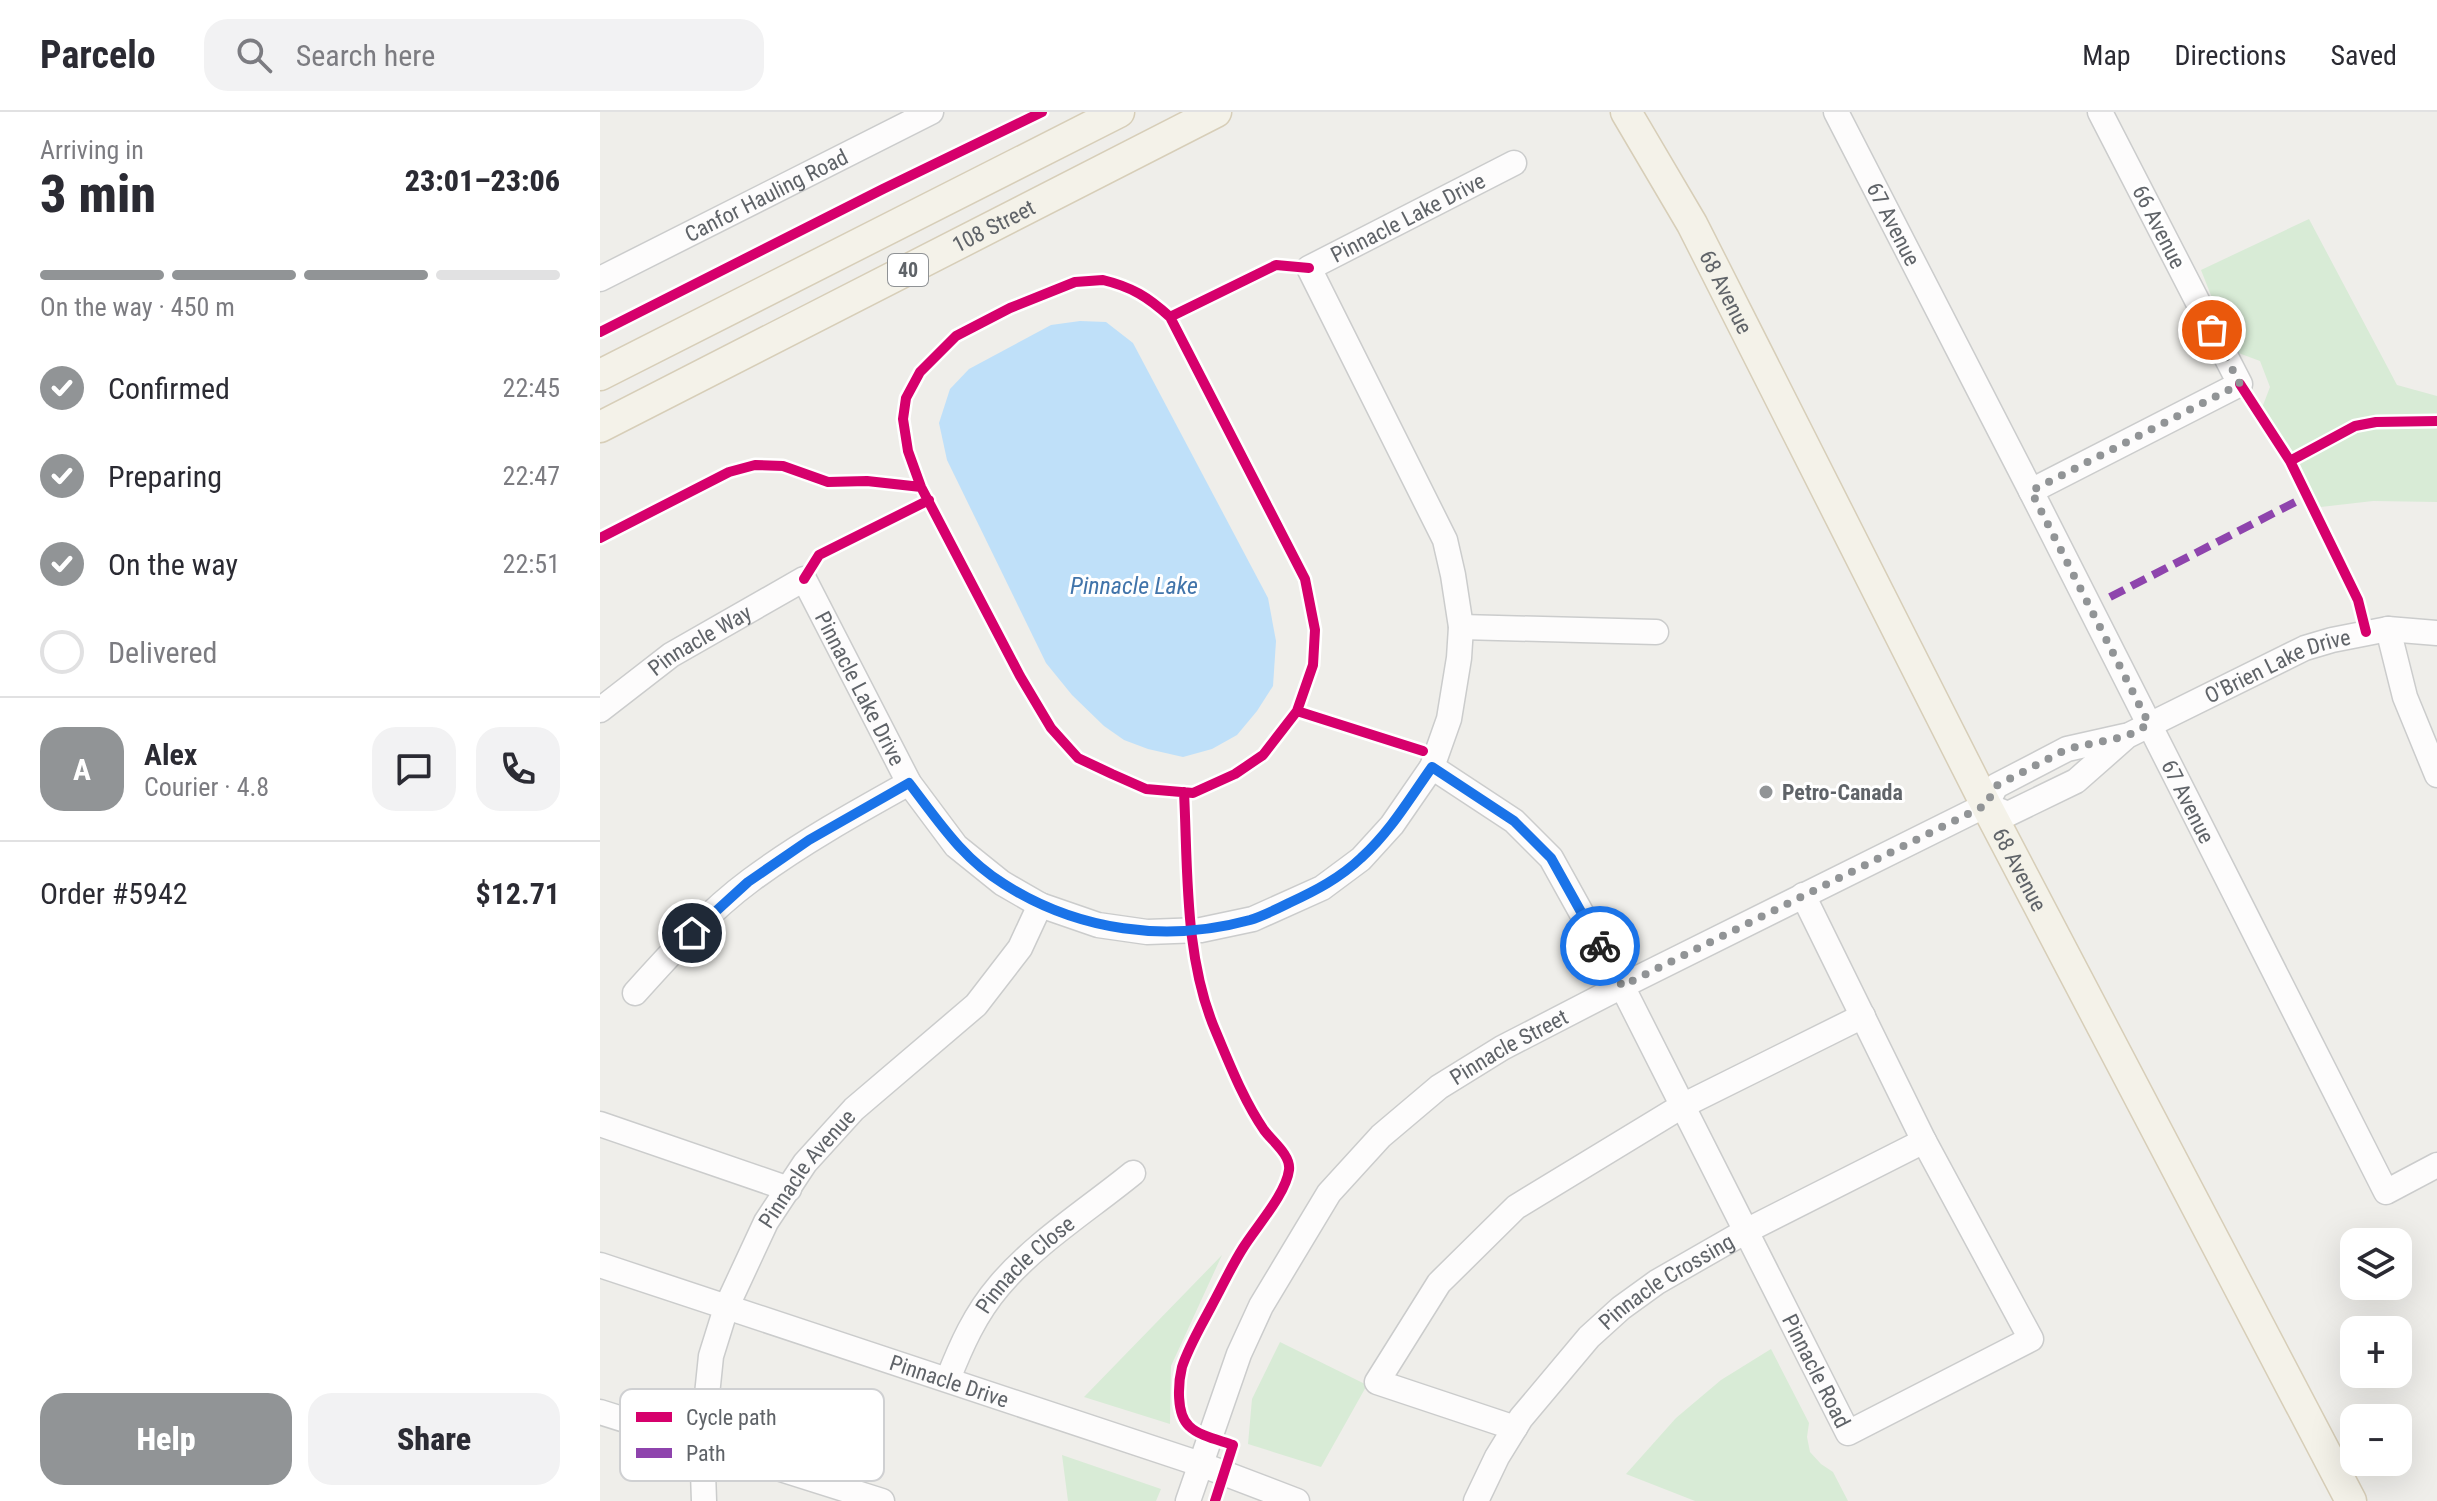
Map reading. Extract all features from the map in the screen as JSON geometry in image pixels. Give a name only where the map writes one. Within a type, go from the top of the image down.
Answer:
[{"type":"main road","name":"108 Street","points":[[600,375],[1119,112]]},
{"type":"main road","name":"108 Street","points":[[600,427],[1216,112]]},
{"type":"main road","name":"68 Avenue","points":[[1626,112],[1675,192],[1986,805],[2351,1501]]},
{"type":"main road","name":"68 Avenue","points":[[1642,112],[1654,133],[1675,192]]},
{"type":"street","name":"Canfor Hauling Road","points":[[600,279],[931,112]]},
{"type":"street","name":"67 Avenue","points":[[1836,112],[2386,1192],[2437,1165]]},
{"type":"street","name":"66 Avenue","points":[[2031,491],[2240,384],[2100,112]]},
{"type":"street","name":"Pinnacle Lake Drive","points":[[804,579],[909,783],[956,846],[1002,883],[1040,905],[1098,925],[1147,932],[1201,930],[1253,919],[1322,888],[1361,859],[1392,825],[1432,767],[1449,719],[1461,627],[1445,540],[1309,268],[1514,163]]},
{"type":"street","name":"Pinnacle Way","points":[[600,710],[671,655],[804,579]]},
{"type":"street","points":[[1461,627],[1656,632]]},
{"type":"street","points":[[2388,629],[2405,697],[2437,775]]},
{"type":"street","name":"O'Brien Lake Drive","points":[[1986,805],[2008,814],[2022,808],[2076,781],[2127,736],[2305,648],[2388,629],[2437,633]]},
{"type":"street","name":"Pinnacle Road","points":[[1432,767],[1514,821],[1551,858],[1622,986],[1848,1433],[2031,1339],[1924,1141],[1803,895]]},
{"type":"street","points":[[635,993],[674,950],[748,882],[809,840],[909,783]]},
{"type":"street","name":"Pinnacle Street","points":[[1188,1501],[1239,1354],[1261,1306],[1329,1193],[1381,1136],[1439,1087],[1502,1048],[1986,805]]},
{"type":"street","name":"Pinnacle Avenue","points":[[708,1389],[711,1356],[726,1308],[766,1222],[805,1163],[854,1109],[976,1005],[1020,948],[1040,905]]},
{"type":"street","points":[[1515,1428],[1377,1382],[1439,1283],[1516,1207],[1682,1106],[1863,1016]]},
{"type":"street","points":[[600,1124],[789,1189]]},
{"type":"street","name":"Pinnacle Crossing","points":[[1476,1501],[1515,1428],[1589,1337],[1621,1308],[1657,1282],[1746,1231],[1924,1141]]},
{"type":"street","name":"Pinnacle Close","points":[[948,1379],[964,1340],[998,1287],[1020,1265],[1133,1173]]},
{"type":"street","name":"Pinnacle Drive","points":[[600,1265],[1200,1464],[1297,1501]]},
{"type":"street","points":[[600,1412],[620,1418]]},
{"type":"street","name":"Pinnacle Avenue","points":[[703,1481],[704,1501]]},
{"type":"street","points":[[797,1481],[830,1494],[882,1501]]},
{"type":"green space","points":[[2309,219],[2397,385],[2437,396],[2437,502],[2373,501],[2312,508],[2260,413],[2270,387],[2260,361],[2233,351],[2201,270]]},
{"type":"green space","points":[[1222,1255],[1171,1366],[1170,1424],[1084,1397]]},
{"type":"green space","points":[[1280,1342],[1367,1385],[1321,1467],[1248,1444],[1252,1399]]},
{"type":"green space","points":[[1771,1349],[1809,1423],[1807,1437],[1810,1452],[1833,1472],[1848,1501],[1695,1501],[1626,1474],[1676,1418],[1721,1380]]},
{"type":"green space","points":[[1062,1455],[1161,1489],[1156,1501],[1068,1501]]},
{"type":"water","name":"Pinnacle Lake","points":[[1080,321],[1106,322],[1133,343],[1268,598],[1276,641],[1273,686],[1237,735],[1212,749],[1183,757],[1124,740],[1104,726],[1072,695],[1046,663],[947,460],[939,423],[950,389],[969,369],[1051,325]]},
{"type":"marked path","points":[[2110,597],[2307,496]]},
{"type":"cycle path","points":[[600,332],[1042,112]]},
{"type":"cycle path","points":[[1170,317],[1276,265],[1309,268]]},
{"type":"cycle path","points":[[1103,280],[1139,294],[1170,317],[1305,579],[1315,630],[1313,665],[1297,711],[1263,755],[1235,774],[1193,793],[1146,789],[1112,774],[1078,758],[1051,728],[1020,676],[921,487],[908,451],[903,419],[906,398],[920,372],[956,336],[1010,308],[1075,282],[1103,280]]},
{"type":"cycle path","points":[[2240,384],[2290,461],[2358,600],[2366,632]]},
{"type":"cycle path","points":[[2290,461],[2355,426],[2376,422],[2437,421]]},
{"type":"cycle path","points":[[600,538],[729,472],[755,465],[783,466],[828,482],[867,481],[921,487]]},
{"type":"cycle path","points":[[804,579],[819,555],[929,500]]},
{"type":"cycle path","points":[[1297,711],[1423,751]]},
{"type":"cycle path","points":[[1184,792],[1193,944],[1206,1004],[1244,1095],[1289,1164],[1282,1189],[1234,1262],[1182,1367],[1179,1398],[1185,1421],[1198,1432],[1233,1445],[1215,1501]]},
{"type":"way so far","points":[[1600,946],[1622,986],[1986,805],[1996,786],[2067,749],[2127,736],[2149,724],[2031,491],[2240,384],[2212,330]]},
{"type":"place","name":"Petro-Canada","points":[[1766,792]]},
{"type":"route","points":[[692,933],[748,882],[809,840],[909,783],[956,846],[1002,883],[1040,905],[1098,925],[1147,932],[1201,930],[1253,919],[1322,888],[1361,859],[1392,825],[1432,767],[1514,821],[1551,858],[1600,946]]}]
